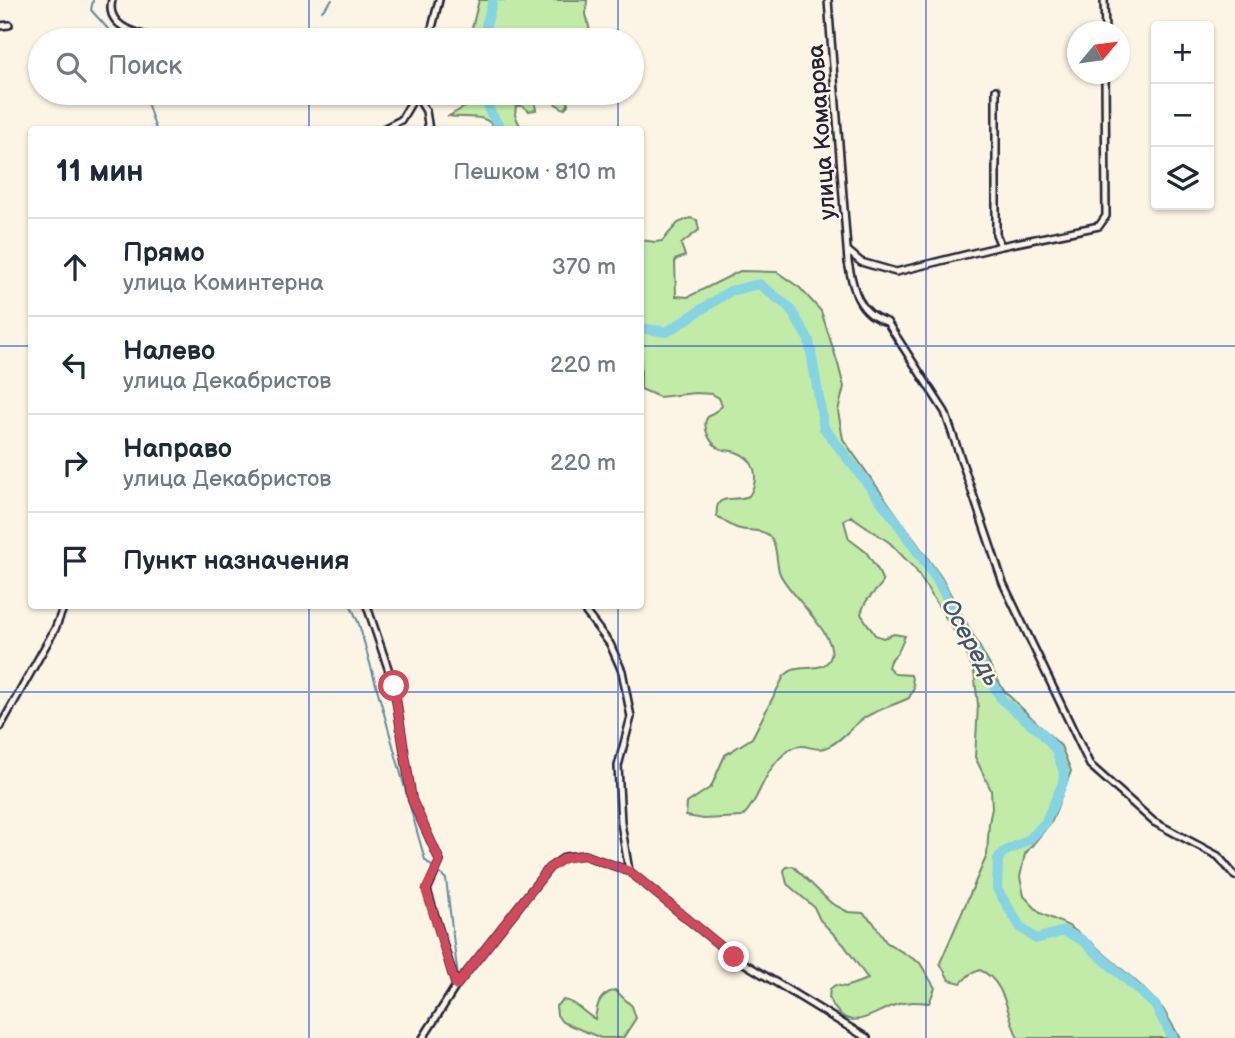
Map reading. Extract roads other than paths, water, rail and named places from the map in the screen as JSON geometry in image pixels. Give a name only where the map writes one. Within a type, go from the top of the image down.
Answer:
[{"type":"street","points":[[112,0],[111,14],[119,25],[127,28]]},
{"type":"street","points":[[432,28],[439,0]]},
{"type":"street","name":"улица Комарова","points":[[828,0],[848,262],[854,291],[873,318],[887,322],[945,412],[1003,583],[1090,765],[1154,822],[1218,856],[1235,876]]},
{"type":"street","points":[[1104,0],[1105,21]]},
{"type":"street","points":[[0,26],[9,25]]},
{"type":"street","points":[[848,251],[861,262],[897,272],[1001,246],[1099,226],[1106,216],[1105,84]]},
{"type":"street","points":[[996,90],[996,234],[1001,246]]},
{"type":"street","points":[[389,126],[401,120],[410,105]]},
{"type":"street","points":[[422,105],[428,126]]},
{"type":"street","points":[[0,727],[55,629],[63,609]]},
{"type":"street","points":[[368,609],[394,686],[412,800],[440,861],[426,890],[456,986]]},
{"type":"street","points":[[583,609],[610,644],[622,671],[631,717],[618,766],[621,824],[629,871]]},
{"type":"street","points":[[424,1038],[456,986],[549,868],[565,858],[584,855],[629,871],[734,957],[867,1038]]},
{"type":"waterway","points":[[93,0],[91,10],[107,28]]},
{"type":"waterway","points":[[322,11],[332,0]]},
{"type":"waterway","name":"Осередь","points":[[485,28],[493,0]]},
{"type":"waterway","points":[[148,105],[155,126]]},
{"type":"waterway","name":"Осередь","points":[[489,105],[499,126]]},
{"type":"waterway","name":"Осередь","points":[[644,329],[667,332],[730,291],[759,284],[789,307],[809,340],[824,428],[894,518],[937,580],[1002,700],[1042,733],[1056,750],[1064,772],[1063,783],[1045,823],[1030,839],[1002,853],[998,859],[997,889],[1021,928],[1036,939],[1064,931],[1082,940],[1155,1005],[1173,1038]]},
{"type":"waterway","points":[[352,609],[359,624],[425,860],[446,879],[458,977]]}]
